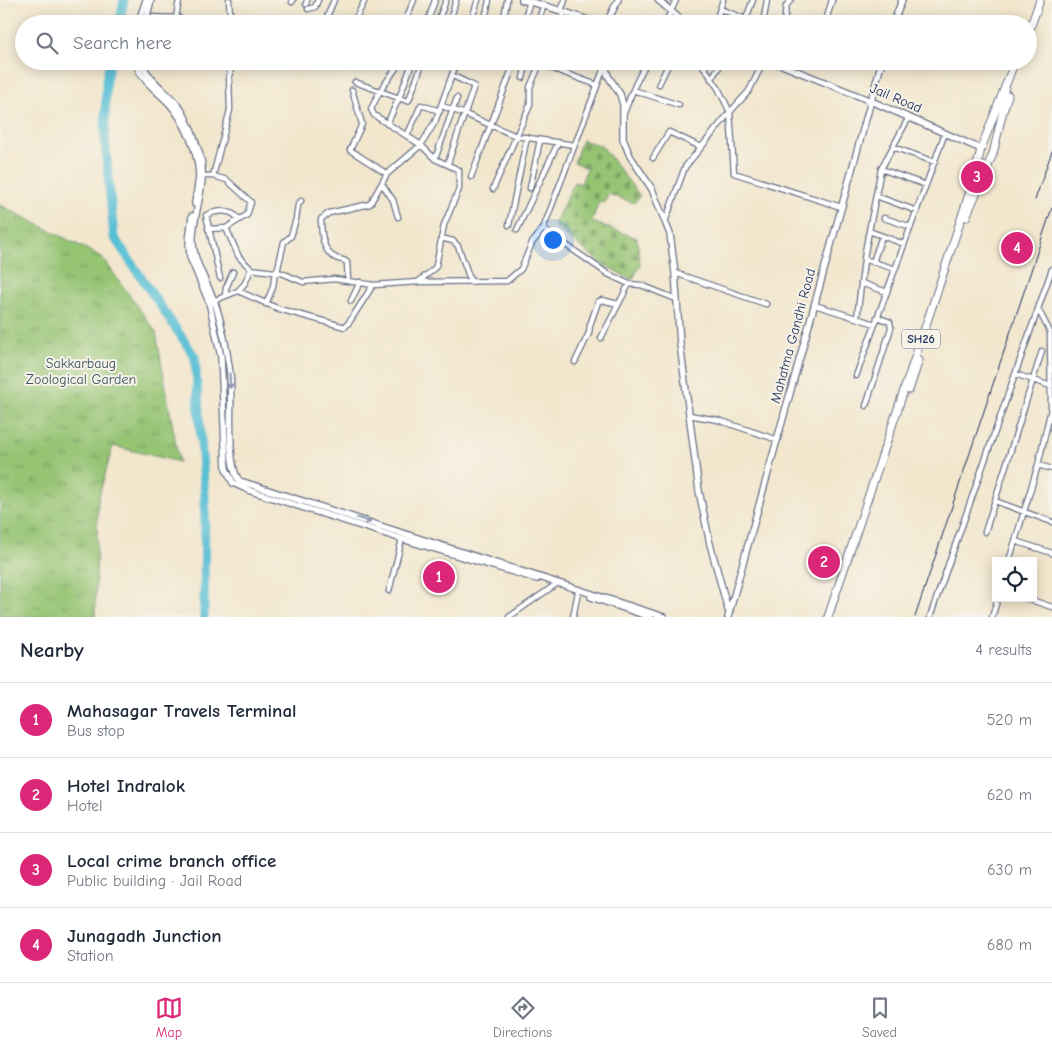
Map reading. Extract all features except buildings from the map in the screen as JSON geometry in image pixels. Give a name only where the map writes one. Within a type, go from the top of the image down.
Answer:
[{"type":"main road","points":[[141,15],[146,0]]},
{"type":"main road","points":[[147,15],[151,0]]},
{"type":"main road","points":[[522,0],[546,4],[569,15]]},
{"type":"main road","points":[[610,15],[618,0]]},
{"type":"main road","points":[[658,0],[674,15]]},
{"type":"main road","points":[[896,15],[902,0]]},
{"type":"main road","points":[[1031,15],[1036,0]]},
{"type":"main road","points":[[1035,15],[1040,0]]},
{"type":"main road","points":[[139,70],[148,83],[176,112],[193,147],[201,176]]},
{"type":"main road","points":[[145,70],[179,107],[199,151],[201,176],[188,241],[190,257],[221,325],[230,375],[233,468],[236,478],[240,481],[664,617]]},
{"type":"main road","points":[[606,70],[620,94],[623,106],[623,139],[630,156],[652,189],[670,234],[689,415],[702,512],[728,615]]},
{"type":"main road","name":"Jail Road","points":[[798,70],[981,149]]},
{"type":"main road","name":"Mahatma Gandhi Road","points":[[728,615],[880,70]]},
{"type":"main road","name":"SH26","points":[[828,617],[945,268],[973,182],[981,149],[1013,70]]},
{"type":"main road","name":"SH26","points":[[832,617],[960,233],[993,154],[1014,70]]},
{"type":"main road","points":[[989,132],[997,134]]},
{"type":"main road","points":[[978,160],[989,163]]},
{"type":"main road","points":[[211,301],[222,357],[226,469],[233,482],[251,491],[402,540],[578,592],[650,617]]},
{"type":"street","points":[[176,15],[179,0]]},
{"type":"street","points":[[229,0],[230,15]]},
{"type":"street","points":[[307,4],[315,7],[318,0]]},
{"type":"street","points":[[328,15],[334,0]]},
{"type":"street","points":[[358,15],[365,0]]},
{"type":"street","points":[[408,15],[414,0]]},
{"type":"street","points":[[430,15],[435,0]]},
{"type":"street","points":[[440,15],[446,0]]},
{"type":"street","points":[[451,15],[456,0]]},
{"type":"street","points":[[473,15],[478,0]]},
{"type":"street","points":[[486,15],[489,0]]},
{"type":"street","points":[[504,15],[507,0]]},
{"type":"street","points":[[562,15],[565,0]]},
{"type":"street","points":[[671,13],[676,0]]},
{"type":"street","points":[[718,15],[723,0]]},
{"type":"street","points":[[747,15],[753,0]]},
{"type":"street","points":[[765,15],[768,0]]},
{"type":"street","points":[[785,15],[786,6],[791,0]]},
{"type":"street","points":[[828,15],[832,0]]},
{"type":"street","points":[[526,15],[530,1]]},
{"type":"street","points":[[720,9],[732,15]]},
{"type":"street","points":[[214,176],[230,110],[232,70]]},
{"type":"street","points":[[395,70],[380,91],[371,109],[374,115],[421,145],[434,159],[448,163],[459,170],[459,189],[444,225],[434,268],[418,282]]},
{"type":"street","points":[[387,124],[410,70]]},
{"type":"street","points":[[355,82],[409,100],[420,70]]},
{"type":"street","points":[[348,281],[348,262],[336,258],[327,250],[321,228],[321,219],[329,212],[370,204],[387,174],[421,145],[440,111],[455,70]]},
{"type":"street","points":[[471,177],[512,70]]},
{"type":"street","points":[[522,78],[524,70]]},
{"type":"street","points":[[493,189],[530,105],[530,88],[537,70]]},
{"type":"street","points":[[558,70],[597,85]]},
{"type":"street","points":[[226,228],[239,257],[251,269],[276,272],[304,282],[334,279],[373,285],[418,282],[507,281],[521,269],[532,243],[543,230],[602,70]]},
{"type":"street","points":[[623,117],[642,70]]},
{"type":"street","points":[[659,84],[666,70]]},
{"type":"street","points":[[706,70],[718,88],[730,112],[734,173],[841,207]]},
{"type":"street","points":[[711,79],[717,70]]},
{"type":"street","points":[[665,222],[685,167],[749,91],[760,70]]},
{"type":"street","points":[[448,163],[474,86],[453,76]]},
{"type":"street","points":[[352,90],[362,124],[350,150],[387,174]]},
{"type":"street","points":[[633,90],[679,105]]},
{"type":"street","points":[[434,159],[457,98]]},
{"type":"street","points":[[408,136],[421,105],[440,111]]},
{"type":"street","points":[[442,106],[516,136],[574,145]]},
{"type":"street","points":[[857,318],[864,259],[881,169],[908,117]]},
{"type":"street","points":[[653,158],[669,132],[701,147]]},
{"type":"street","points":[[856,376],[945,133]]},
{"type":"street","points":[[509,225],[527,137]]},
{"type":"street","points":[[530,188],[540,140]]},
{"type":"street","points":[[516,230],[558,143]]},
{"type":"street","points":[[893,148],[935,162]]},
{"type":"street","points":[[881,169],[926,186]]},
{"type":"street","points":[[201,176],[214,176],[227,180],[252,202],[249,213],[226,228],[208,229]]},
{"type":"street","points":[[382,184],[393,200],[398,217]]},
{"type":"street","points":[[876,196],[917,210]]},
{"type":"street","points":[[266,304],[273,287],[284,242],[291,236],[298,205],[301,201]]},
{"type":"street","points":[[220,278],[206,214],[220,210],[236,216],[238,219]]},
{"type":"street","points":[[884,218],[910,227]]},
{"type":"street","points":[[543,230],[592,264],[629,284],[641,285],[676,299]]},
{"type":"street","points":[[869,231],[904,244]]},
{"type":"street","points":[[873,262],[882,236]]},
{"type":"street","points":[[442,238],[453,241],[458,246],[471,282]]},
{"type":"street","points":[[864,259],[895,269]]},
{"type":"street","points":[[211,301],[238,291],[246,282],[251,269]]},
{"type":"street","points":[[930,617],[1052,269]]},
{"type":"street","points":[[225,296],[226,288],[233,272]]},
{"type":"street","points":[[675,273],[766,304]]},
{"type":"street","points":[[351,301],[360,282]]},
{"type":"street","points":[[861,283],[886,292]]},
{"type":"street","points":[[602,338],[629,284]]},
{"type":"street","points":[[238,291],[266,304],[345,327],[373,285]]},
{"type":"street","points":[[575,362],[589,333],[598,302],[602,300],[618,304]]},
{"type":"street","points":[[814,305],[875,324]]},
{"type":"street","points":[[1010,557],[1038,465],[1052,409],[1051,330],[1038,309]]},
{"type":"street","points":[[866,406],[892,328],[890,322],[877,317]]},
{"type":"street","points":[[985,532],[1042,350]]},
{"type":"street","points":[[1015,374],[1051,386]]},
{"type":"street","points":[[689,415],[718,420],[778,440]]},
{"type":"street","points":[[1038,465],[1052,469]]},
{"type":"street","points":[[995,500],[1052,522]]},
{"type":"street","points":[[389,591],[402,540]]},
{"type":"street","points":[[1015,541],[1052,553]]},
{"type":"street","points":[[509,617],[555,585]]},
{"type":"street","points":[[574,617],[578,592]]},
{"type":"street","points":[[992,617],[997,602]]},
{"type":"street","points":[[1037,602],[1052,606]]},
{"type":"green space","points":[[582,140],[602,146],[640,196],[634,203],[608,194],[605,203],[599,201],[592,222],[637,238],[640,266],[632,280],[599,262],[554,225],[574,182],[581,184],[587,168],[574,162]]},
{"type":"green space","name":"Sakkarbaug Zoological Garden","points":[[0,205],[102,257],[156,332],[179,462],[113,446],[98,500],[95,617],[0,617]]},
{"type":"waterway","points":[[121,15],[124,0]]},
{"type":"waterway","points":[[108,70],[106,81],[105,140],[114,237],[195,357],[205,497],[204,617]]},
{"type":"railway","points":[[1035,200],[1052,151]]},
{"type":"railway","points":[[915,617],[1052,208]]},
{"type":"place","name":"Local crime branch office","points":[[977,177]]},
{"type":"place","name":"Junagadh Junction","points":[[1017,248]]},
{"type":"place","name":"Hotel Indralok","points":[[824,562]]},
{"type":"place","name":"Mahasagar Travels Terminal","points":[[439,577]]}]
